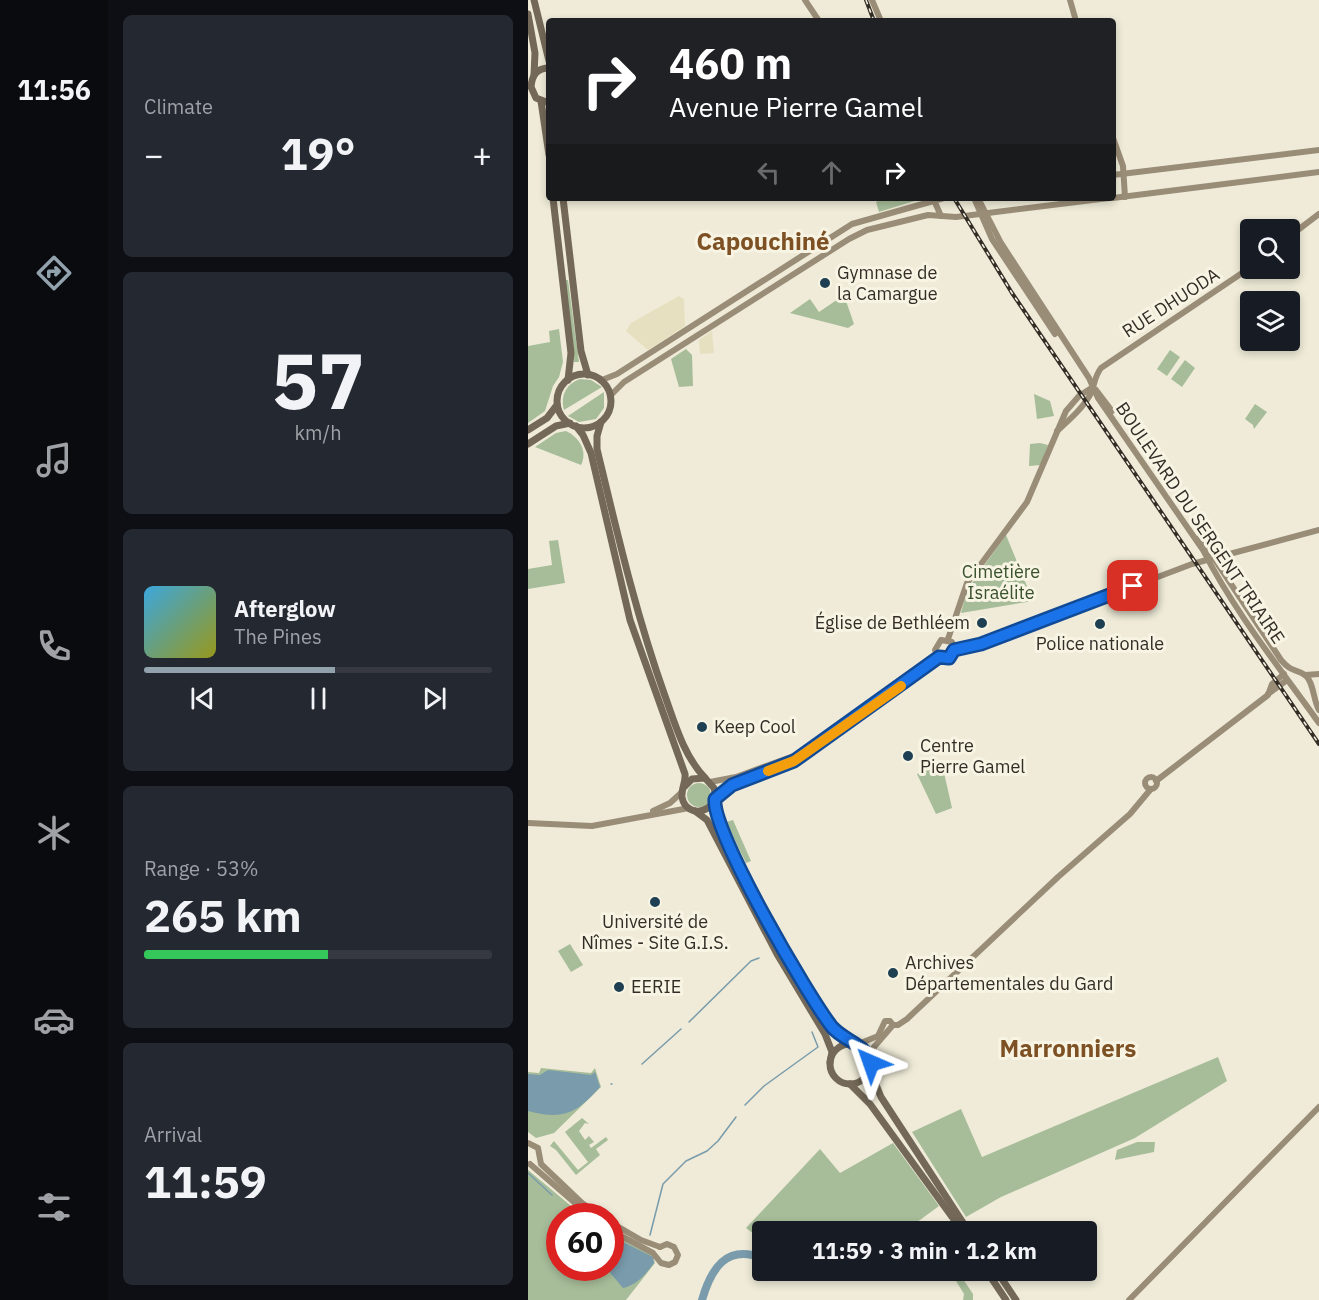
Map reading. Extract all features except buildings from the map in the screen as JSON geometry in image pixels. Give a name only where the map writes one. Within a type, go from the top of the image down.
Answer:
[{"type":"main road","points":[[534,0],[546,56]]},
{"type":"main road","points":[[805,0],[817,18]]},
{"type":"main road","points":[[872,0],[880,18]]},
{"type":"main road","points":[[1070,0],[1075,18]]},
{"type":"main road","points":[[528,14],[533,40],[530,93],[546,102]]},
{"type":"main road","points":[[531,78],[539,70],[546,69]]},
{"type":"main road","points":[[541,101],[546,125]]},
{"type":"main road","points":[[1116,148],[1124,174],[1125,197]]},
{"type":"main road","points":[[1116,175],[1319,150]]},
{"type":"main road","points":[[1116,198],[1319,172]]},
{"type":"main road","points":[[554,201],[571,353],[568,380]]},
{"type":"main road","points":[[563,201],[581,351],[588,375]]},
{"type":"main road","points":[[602,381],[617,374],[852,224],[927,201]]},
{"type":"main road","points":[[934,201],[941,216]]},
{"type":"main road","name":"BOULEVARD DU SERGENT TRIAIRE","points":[[978,201],[997,238],[1086,382],[1103,397],[1211,558],[1290,670]]},
{"type":"main road","points":[[610,396],[624,382],[849,239],[867,230],[928,215],[984,213],[1073,201]]},
{"type":"main road","points":[[1300,228],[1319,214]]},
{"type":"main road","name":"RUE DHUODA","points":[[1062,426],[1083,406],[1093,387],[1094,376],[1107,364],[1240,274]]},
{"type":"main road","points":[[528,430],[553,412],[561,389],[568,380],[578,375],[588,375],[602,381],[610,396],[610,409],[601,422],[597,436],[597,449],[643,635],[680,736],[697,769],[715,790],[716,815],[725,836],[785,949],[825,1017],[839,1034],[866,1051],[870,1059]]},
{"type":"main road","points":[[954,650],[948,639],[967,583],[1026,502],[1053,439],[1072,407],[1093,387]]},
{"type":"main road","points":[[558,402],[561,414],[584,435],[591,453],[630,620],[682,766],[685,778],[683,800],[706,820],[777,954],[825,1034],[835,1077],[849,1084],[870,1104],[955,1221]]},
{"type":"main road","points":[[1057,432],[1072,407]]},
{"type":"main road","points":[[528,444],[556,426],[589,427],[601,422]]},
{"type":"main road","points":[[528,823],[592,826],[691,809],[706,810],[732,785],[794,761],[802,753],[873,706],[939,657],[949,658],[954,650],[981,644],[1211,558],[1319,530]]},
{"type":"main road","name":"BOULEVARD DU SERGENT TRIAIRE","points":[[1211,558],[1286,680],[1319,723]]},
{"type":"main road","points":[[939,657],[935,646],[941,640],[948,639]]},
{"type":"main road","points":[[1156,781],[1268,695],[1286,680],[1290,670],[1302,676],[1312,687],[1312,695],[1319,711]]},
{"type":"main road","points":[[1268,695],[1272,684],[1292,677],[1319,674]]},
{"type":"main road","points":[[636,818],[670,803],[694,778],[708,781],[736,777],[802,753]]},
{"type":"main road","points":[[830,1062],[838,1048],[874,1039],[888,1028],[901,1024],[1044,890],[1130,814],[1150,790],[1156,787],[1156,781],[1152,777],[1145,780],[1145,786],[1150,790]]},
{"type":"main road","points":[[888,1028],[874,1047],[870,1059],[870,1070],[881,1097],[962,1221]]},
{"type":"main road","points":[[849,1084],[864,1079],[870,1070]]},
{"type":"main road","points":[[1129,1300],[1319,1107]]},
{"type":"main road","points":[[528,1143],[538,1148],[540,1164],[562,1186],[584,1203]]},
{"type":"main road","points":[[539,1157],[529,1164],[575,1203]]},
{"type":"main road","points":[[624,1230],[660,1247],[667,1244],[674,1247],[677,1258],[672,1264],[665,1265],[657,1256],[624,1238]]},
{"type":"main road","points":[[657,1256],[660,1247]]},
{"type":"main road","points":[[995,1281],[1008,1300]]},
{"type":"main road","points":[[1003,1281],[1016,1300]]},
{"type":"green space","points":[[878,201],[914,201],[879,212],[876,202]]},
{"type":"green space","points":[[564,280],[568,280],[579,362],[574,362]]},
{"type":"green space","points":[[844,295],[854,324],[848,328],[790,313],[810,299],[819,312]]},
{"type":"green space","points":[[559,329],[563,362],[559,377],[553,386],[545,411],[528,423],[528,346],[550,342],[549,331]]},
{"type":"green space","points":[[686,349],[692,355],[693,386],[679,387],[671,359]]},
{"type":"green space","points":[[1170,350],[1180,357],[1167,376],[1157,369]]},
{"type":"green space","points":[[1185,360],[1195,368],[1182,387],[1171,379]]},
{"type":"green space","points":[[580,379],[591,380],[602,387],[564,410],[565,391]]},
{"type":"green space","points":[[604,392],[604,408],[596,419],[579,422],[568,416]]},
{"type":"green space","points":[[1034,394],[1050,401],[1054,416],[1037,419]]},
{"type":"green space","points":[[1255,404],[1267,412],[1254,429],[1253,425],[1245,419]]},
{"type":"green space","points":[[566,431],[581,445],[583,460],[581,465],[535,447],[556,433]]},
{"type":"green space","points":[[1030,444],[1048,445],[1041,465],[1029,466]]},
{"type":"green space","name":"Cimetière Israélite","points":[[1006,535],[1033,601],[961,613],[967,590]]},
{"type":"green space","points":[[558,540],[565,583],[528,589],[528,569],[552,565],[549,541]]},
{"type":"green space","points":[[942,764],[952,808],[936,814],[917,774]]},
{"type":"green space","points":[[699,783],[707,787],[711,795],[707,803],[699,807],[691,803],[687,795],[691,787]]},
{"type":"green space","points":[[733,820],[751,861],[746,863],[726,822]]},
{"type":"green space","points":[[570,944],[583,965],[571,972],[558,951]]},
{"type":"green space","points":[[1218,1057],[1227,1081],[1135,1138],[1001,1197],[966,1217],[912,1132],[961,1109],[982,1157]]},
{"type":"green space","points":[[541,1068],[591,1073],[595,1068],[601,1087],[554,1133],[536,1138],[528,1132],[528,1072],[539,1073]]},
{"type":"green space","points":[[582,1118],[589,1124],[585,1123],[579,1131],[585,1140],[589,1136],[594,1142],[589,1145],[591,1148],[606,1137],[608,1140],[596,1149],[600,1155],[576,1175],[550,1146],[554,1141],[578,1170],[588,1162],[565,1132]]},
{"type":"green space","points":[[1137,1142],[1155,1142],[1154,1152],[1115,1160],[1117,1150]]},
{"type":"green space","points":[[893,1143],[939,1206],[919,1221],[753,1221],[820,1149],[840,1173]]},
{"type":"green space","points":[[528,1170],[567,1203],[546,1203],[546,1281],[624,1281],[624,1241],[653,1256],[655,1263],[626,1300],[528,1300]]},
{"type":"green space","points":[[752,1222],[752,1232],[746,1228]]},
{"type":"green space","points":[[956,1281],[964,1281],[973,1294],[973,1300],[963,1300],[964,1294]]},
{"type":"shaded area","points":[[679,296],[684,299],[685,326],[648,350],[626,331],[631,323]]},
{"type":"shaded area","points":[[712,331],[714,353],[700,354],[699,340]]},
{"type":"water","points":[[548,1070],[591,1075],[595,1072],[600,1087],[584,1103],[568,1112],[551,1115],[528,1111],[528,1074],[540,1075]]},
{"type":"water","points":[[624,1242],[653,1257],[654,1263],[637,1282],[623,1288],[617,1281],[624,1281]]},
{"type":"waterway","points":[[689,1022],[751,961],[759,958]]},
{"type":"waterway","points":[[642,1064],[681,1029]]},
{"type":"waterway","points":[[745,1105],[764,1086],[818,1047],[812,1032]]},
{"type":"waterway","points":[[650,1235],[663,1184],[686,1161],[707,1151],[718,1141],[736,1117]]},
{"type":"waterway","points":[[528,1173],[552,1195]]},
{"type":"waterway","points":[[702,1300],[710,1278],[722,1262],[739,1254],[752,1256]]},
{"type":"railway","points":[[866,0],[873,18]]},
{"type":"railway","points":[[956,201],[1012,293],[1319,744]]},
{"type":"slow traffic","points":[[768,771],[794,761],[802,753],[901,686]]},
{"type":"place","name":"Gymnase de la Camargue","points":[[825,283]]},
{"type":"place","name":"Église de Bethléem","points":[[982,623]]},
{"type":"place","name":"Police nationale","points":[[1100,624]]},
{"type":"place","name":"Keep Cool","points":[[702,727]]},
{"type":"place","name":"Centre Pierre Gamel","points":[[908,756]]},
{"type":"place","name":"Université de Nîmes - Site G.I.S.","points":[[655,902]]},
{"type":"place","name":"Archives Départementales du Gard","points":[[893,973]]},
{"type":"place","name":"EERIE","points":[[619,987]]},
{"type":"district","name":"Capouchiné","points":[[763,242]]},
{"type":"district","name":"Marronniers","points":[[1068,1049]]},
{"type":"route","points":[[871,1063],[866,1051],[834,1029],[815,1001],[735,857],[716,815],[715,799],[732,785],[794,761],[802,753],[873,706],[939,657],[949,658],[954,650],[981,644],[1133,586]]}]
